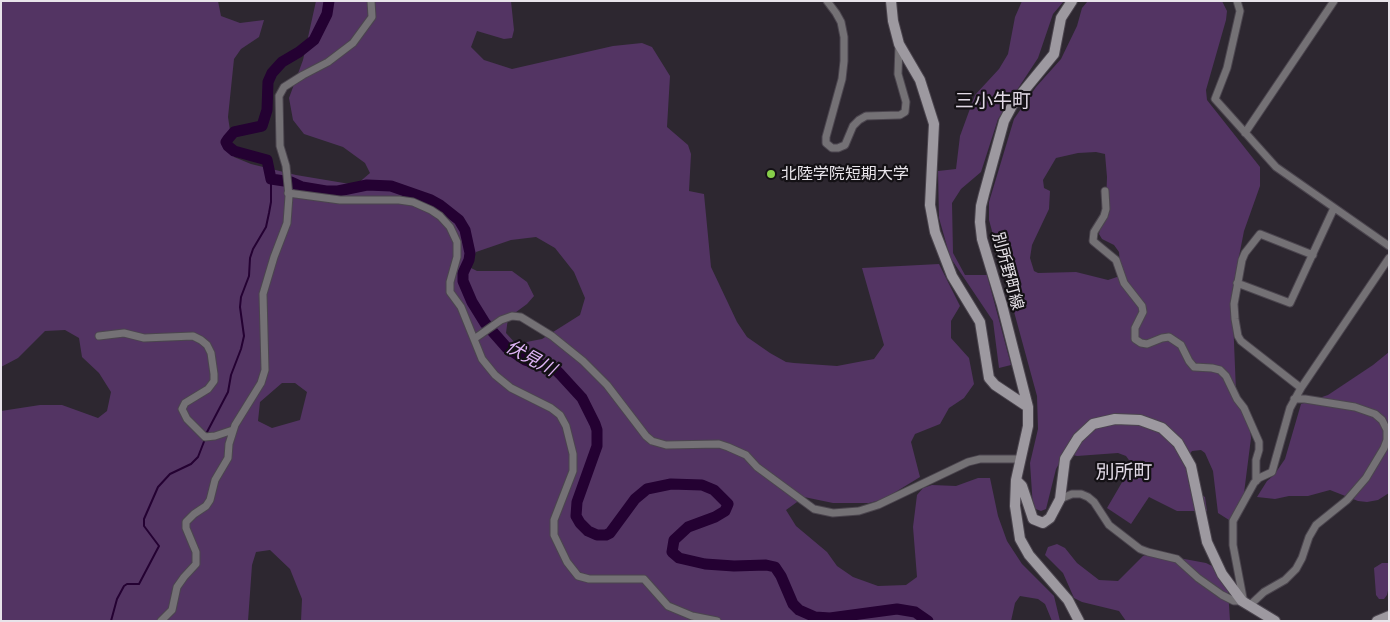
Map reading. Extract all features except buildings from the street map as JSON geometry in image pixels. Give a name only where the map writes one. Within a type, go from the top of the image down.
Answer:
[{"type":"main road","points":[[891,1],[893,21],[899,44],[920,80],[934,124],[930,205],[938,240],[952,276],[980,322],[990,378],[995,385],[1028,407]]},
{"type":"main road","name":"別所野町線","points":[[1072,1],[1061,18],[1054,54],[1013,104],[1004,121],[981,206],[982,239],[1002,305],[1028,407],[1028,426],[1016,480],[1015,506],[1020,539],[1029,555],[1068,600],[1079,621]]},
{"type":"main road","points":[[1016,480],[1022,486],[1033,519],[1043,523],[1050,518],[1060,499],[1065,459],[1078,438],[1094,424],[1115,419],[1140,420],[1162,428],[1178,443],[1191,466],[1207,542],[1222,574],[1245,604],[1275,621]]},
{"type":"main road","points":[[1376,621],[1389,616]]},
{"type":"street","points":[[161,621],[172,610],[180,582],[196,564],[196,552],[186,528],[186,522],[206,506],[210,500],[215,480],[228,458],[233,430],[261,383],[265,370],[263,294],[286,223],[288,192],[286,166],[280,146],[279,96],[284,87],[328,62],[353,43],[372,16],[371,1]]},
{"type":"street","points":[[827,1],[841,22],[844,36],[842,80],[826,137],[826,143],[832,148],[845,145],[853,126],[866,116],[900,115],[906,112],[906,102],[898,74],[899,44]]},
{"type":"street","points":[[1237,1],[1240,11],[1227,68],[1215,99],[1276,168],[1389,246]]},
{"type":"street","points":[[1245,134],[1334,1]]},
{"type":"street","points":[[1105,191],[1106,209],[1094,232],[1093,241],[1116,260],[1124,283],[1142,306],[1143,312],[1136,328],[1135,339],[1140,343],[1147,344],[1169,337],[1181,345],[1194,367],[1220,370],[1226,376],[1244,408],[1259,442],[1256,460],[1256,481],[1233,521],[1233,545],[1242,598],[1245,604]]},
{"type":"street","points":[[288,192],[340,200],[399,200],[413,202],[440,216],[450,227],[457,242],[450,292],[462,307],[482,359],[495,375],[510,388],[551,408],[560,415],[566,426],[574,454],[574,471],[554,520],[554,534],[567,562],[578,576],[589,579],[644,579],[668,606],[692,616],[717,621]]},
{"type":"street","points":[[1237,283],[1290,303],[1334,208]]},
{"type":"street","points":[[1301,388],[1241,341],[1238,336],[1234,304],[1242,260],[1245,253],[1260,234],[1312,255]]},
{"type":"street","points":[[1256,481],[1272,472],[1294,399],[1389,258]]},
{"type":"street","points":[[474,339],[501,320],[512,316],[520,317],[552,336],[583,361],[607,385],[646,436],[652,441],[666,446],[719,444],[728,447],[746,456],[805,504],[814,509],[832,513],[859,511],[878,505],[968,462],[980,459],[1021,459]]},
{"type":"street","points":[[99,336],[124,333],[144,338],[193,336],[202,340],[211,353],[214,381],[208,389],[185,403],[182,409],[188,419],[205,437],[233,430]]},
{"type":"street","points":[[1060,499],[1072,494],[1081,494],[1088,497],[1094,502],[1109,525],[1140,549],[1177,558],[1198,578],[1222,595],[1245,604],[1285,580],[1296,569],[1316,525],[1346,500],[1366,478],[1387,440],[1387,430],[1382,420],[1375,414],[1355,407],[1294,399]]},
{"type":"shaded area","points":[[1,1],[218,1],[221,16],[240,23],[264,20],[259,37],[241,49],[234,59],[228,117],[234,157],[251,164],[296,175],[356,185],[370,173],[365,163],[343,147],[304,134],[293,120],[289,98],[303,60],[316,1],[511,1],[514,30],[512,38],[504,39],[477,31],[471,47],[484,60],[512,69],[613,46],[642,43],[652,47],[670,76],[667,127],[688,145],[691,154],[689,191],[704,194],[711,267],[737,322],[747,337],[770,353],[786,362],[837,366],[874,359],[884,345],[862,268],[939,264],[960,306],[951,321],[951,338],[969,358],[974,384],[964,398],[949,408],[940,424],[915,434],[911,442],[920,477],[884,499],[869,503],[833,503],[804,497],[786,510],[796,526],[827,552],[837,566],[853,577],[878,586],[906,585],[917,577],[913,527],[917,495],[923,488],[932,485],[956,486],[978,478],[990,478],[998,516],[1007,541],[1022,564],[1054,596],[1060,621],[1052,621],[1045,604],[1038,599],[1020,596],[1015,603],[1011,621],[301,621],[302,599],[290,569],[270,550],[256,552],[252,565],[248,621],[1,621],[1,411],[40,405],[62,405],[98,418],[107,411],[111,392],[99,373],[82,357],[79,338],[65,330],[45,331],[18,358],[1,367]],"holes":[[[536,237],[555,248],[574,272],[585,298],[580,315],[542,339],[516,344],[506,333],[508,318],[527,304],[534,296],[527,282],[512,271],[477,271],[469,267],[476,252],[511,240]],[[282,383],[295,383],[307,392],[300,420],[272,428],[258,421],[260,402]]]},
{"type":"shaded area","points":[[1022,1],[1064,1],[1053,14],[1038,58],[998,119],[981,172],[961,189],[952,203],[953,253],[965,275],[987,275],[1011,365],[999,368],[993,321],[950,257],[939,218],[938,171],[956,169],[960,136],[975,95],[999,69],[1008,54],[1015,17]]},
{"type":"shaded area","points":[[1222,1],[1227,11],[1206,90],[1207,100],[1260,167],[1260,186],[1244,231],[1232,292],[1236,392],[1248,413],[1251,438],[1243,501],[1237,518],[1229,520],[1218,513],[1213,471],[1205,453],[1201,450],[1192,451],[1189,455],[1188,481],[1193,490],[1205,497],[1207,511],[1177,511],[1149,497],[1131,524],[1107,508],[1131,467],[1131,463],[1126,456],[1118,453],[1077,456],[1065,453],[1056,469],[1046,509],[1041,511],[1033,508],[1030,463],[1038,429],[1037,396],[989,220],[989,202],[1014,119],[1036,87],[1061,59],[1077,26],[1082,8],[1087,2]],"holes":[[[1096,152],[1105,154],[1107,177],[1106,204],[1099,234],[1102,239],[1114,245],[1119,252],[1120,265],[1117,277],[1108,280],[1076,272],[1038,273],[1034,271],[1030,258],[1032,245],[1049,209],[1050,191],[1044,188],[1043,180],[1056,158],[1078,153]]]},
{"type":"shaded area","points":[[1389,352],[1389,493],[1378,500],[1367,502],[1358,501],[1330,490],[1308,496],[1289,496],[1275,499],[1257,497],[1285,459],[1301,404],[1328,395]]},
{"type":"shaded area","points":[[1057,544],[1065,548],[1077,563],[1099,580],[1118,581],[1143,556],[1152,553],[1206,563],[1214,567],[1228,589],[1230,621],[1126,621],[1119,611],[1082,602],[1074,598],[1063,573],[1045,555],[1048,547]]},
{"type":"shaded area","points":[[1382,563],[1389,563],[1389,586],[1384,599],[1379,599],[1376,595],[1374,568]]},
{"type":"waterway","name":"伏見川","points":[[329,1],[327,14],[314,40],[282,62],[272,73],[268,82],[267,110],[262,126],[234,132],[226,142],[234,151],[267,160],[271,179],[326,191],[338,191],[367,185],[391,186],[431,200],[459,220],[465,230],[470,253],[463,273],[463,281],[472,302],[485,323],[507,348],[525,360],[556,370],[582,398],[595,424],[597,446],[577,502],[576,516],[580,523],[588,531],[597,535],[606,535],[610,533],[635,499],[647,489],[671,484],[702,485],[714,490],[728,504],[725,511],[715,517],[688,527],[674,540],[672,552],[679,558],[705,564],[734,566],[766,565],[775,567],[793,604],[799,610],[815,617],[830,618],[897,609],[915,612],[928,621]]},
{"type":"waterway","points":[[206,434],[228,392],[231,375],[241,349],[244,336],[240,307],[241,297],[249,276],[250,258],[253,249],[266,227],[271,202],[271,179]]},
{"type":"waterway","points":[[111,621],[117,599],[124,586],[127,584],[139,584],[159,546],[144,526],[144,519],[158,487],[170,474],[191,464],[198,457],[205,439]]},
{"type":"place","name":"北陸学院短期大学","points":[[771,174]]},
{"type":"district","name":"三小牛町","points":[[993,101]]},
{"type":"district","name":"別所町","points":[[1124,472]]}]
